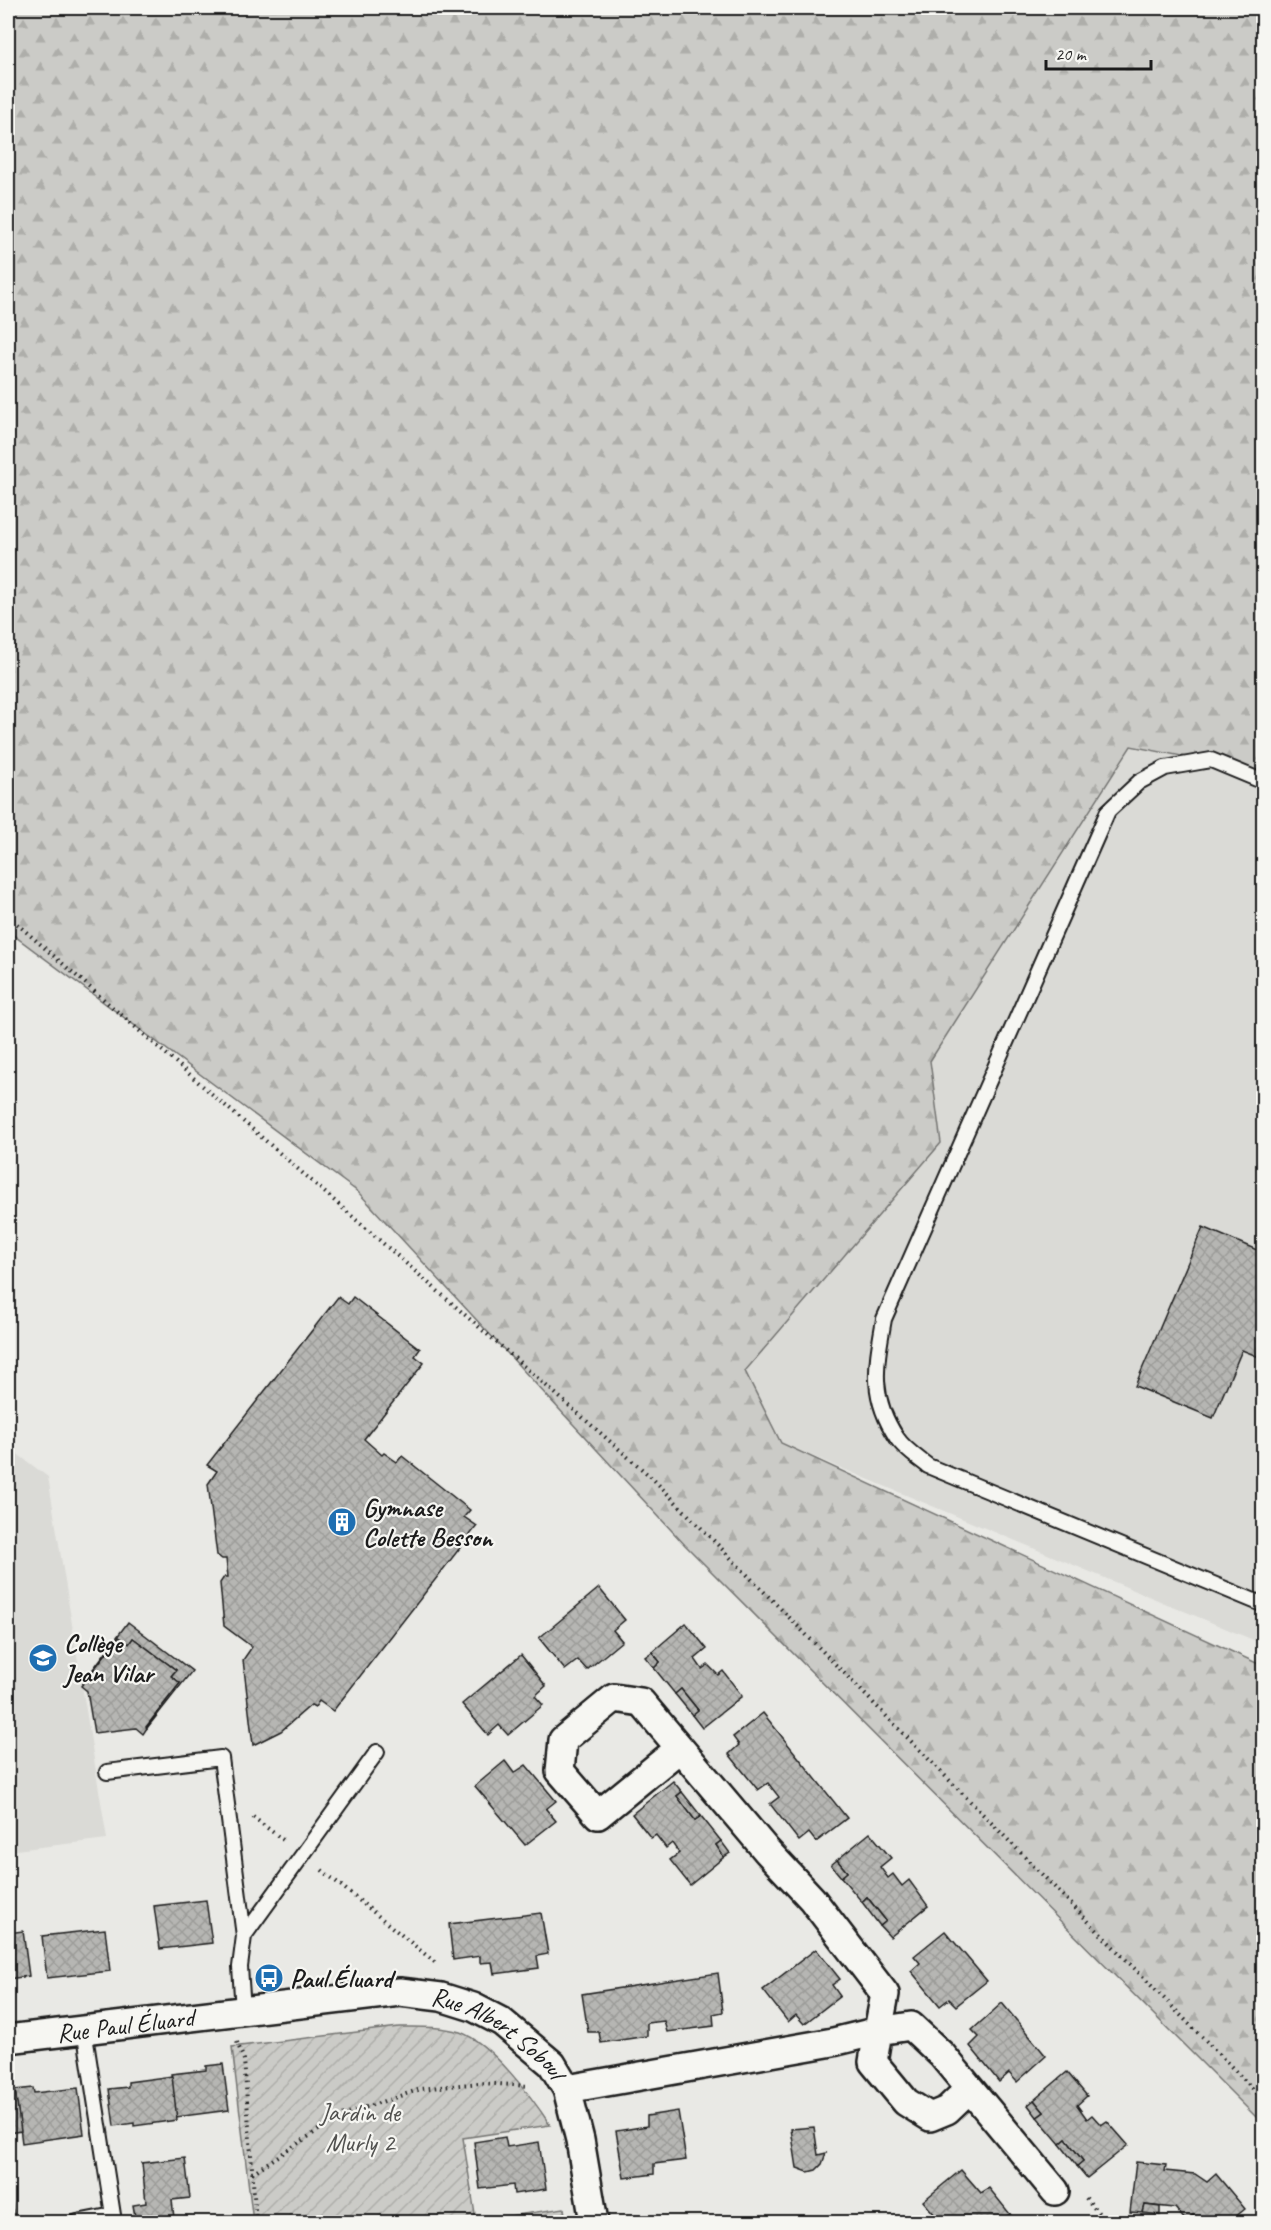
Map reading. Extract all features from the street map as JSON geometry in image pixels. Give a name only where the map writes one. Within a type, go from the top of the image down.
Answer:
[{"type":"street","points":[[680,1748],[598,1815],[560,1771],[563,1740],[614,1698],[641,1702],[680,1748],[767,1851],[812,1899],[885,1995],[873,2062],[906,2102],[930,2117],[947,2110],[969,2089]]},
{"type":"street","name":"Rue Albert Soboul","points":[[234,2011],[400,1992],[441,1997],[473,2007],[502,2022],[552,2064],[567,2089],[834,2042],[910,2026],[942,2055],[1055,2191]]},
{"type":"street","name":"Rue Paul Éluard","points":[[8,2039],[234,2011]]},
{"type":"street","points":[[567,2089],[580,2140],[594,2223]]},
{"type":"lane","points":[[1263,782],[1211,760],[1165,768],[1139,782],[1108,811],[884,1319],[876,1366],[879,1403],[898,1439],[928,1466],[1263,1605]]},
{"type":"lane","points":[[244,1936],[377,1752]]},
{"type":"lane","points":[[107,1772],[221,1758],[244,1936],[234,2011]]},
{"type":"lane","points":[[77,2223],[113,2215],[84,2029]]},
{"type":"path","points":[[8,916],[652,1478],[1263,2100]]},
{"type":"path","points":[[226,1796],[441,1967]]},
{"type":"path","points":[[234,2011],[244,2060],[256,2223]]},
{"type":"path","points":[[252,2173],[342,2115],[421,2090],[480,2083],[567,2089]]},
{"type":"shaded area","points":[[1131,746],[1263,772],[1263,1644],[781,1443],[745,1371],[941,1143],[930,1061]]},
{"type":"shaded area","name":"Collège Jean Vilar","points":[[8,1447],[48,1477],[107,1839],[8,1851]]},
{"type":"green space","points":[[8,8],[1263,8],[1263,772],[1131,746],[930,1061],[941,1143],[745,1371],[781,1443],[1263,1666],[1263,2124],[685,1545],[358,1192],[8,931]]},
{"type":"green space","name":"Jardin de Murly 2","points":[[399,2027],[445,2029],[460,2032],[472,2038],[485,2047],[510,2072],[550,2125],[463,2138],[476,2221],[564,2208],[566,2222],[253,2222],[232,2047]]},
{"type":"building","points":[[1203,1227],[1264,1253],[1264,1359],[1242,1350],[1213,1418],[1135,1386]]},
{"type":"building","name":"Gymnase Colette Besson","points":[[338,1297],[348,1304],[353,1297],[420,1349],[415,1356],[424,1363],[364,1439],[382,1455],[384,1453],[397,1462],[402,1456],[470,1510],[464,1517],[477,1526],[333,1711],[319,1701],[315,1707],[311,1705],[281,1731],[253,1745],[243,1660],[252,1647],[224,1626],[220,1583],[224,1577],[228,1577],[226,1559],[217,1555],[208,1484],[217,1471],[207,1465]]},
{"type":"building","points":[[599,1588],[625,1620],[613,1630],[622,1641],[587,1670],[578,1660],[565,1670],[539,1638]]},
{"type":"building","points":[[128,1622],[192,1671],[147,1728],[180,1683],[171,1676],[176,1670],[133,1638],[129,1644],[119,1637],[85,1680]]},
{"type":"building","points":[[686,1623],[707,1649],[695,1659],[702,1669],[708,1665],[718,1675],[723,1671],[742,1696],[702,1728],[692,1715],[698,1710],[681,1689],[675,1694],[654,1668],[660,1662],[652,1652]]},
{"type":"building","points":[[119,1637],[129,1644],[133,1638],[176,1670],[171,1676],[180,1683],[143,1734],[136,1728],[94,1733],[87,1691],[81,1686]]},
{"type":"building","points":[[652,1652],[660,1662],[654,1668],[645,1657]]},
{"type":"building","points":[[521,1655],[546,1686],[535,1696],[543,1705],[508,1735],[499,1725],[488,1735],[462,1704]]},
{"type":"building","points":[[681,1689],[698,1710],[692,1715],[675,1694]]},
{"type":"building","points":[[763,1713],[847,1818],[816,1842],[809,1833],[799,1841],[770,1804],[779,1797],[768,1783],[758,1790],[729,1754],[739,1745],[733,1737]]},
{"type":"building","points":[[505,1761],[514,1773],[526,1765],[556,1801],[546,1809],[556,1821],[525,1845],[475,1786]]},
{"type":"building","points":[[673,1781],[682,1792],[677,1796],[695,1820],[701,1816],[721,1841],[716,1845],[724,1857],[690,1885],[670,1860],[679,1853],[672,1843],[666,1848],[656,1835],[651,1838],[632,1814]]},
{"type":"building","points":[[682,1792],[701,1816],[695,1820],[677,1796]]},
{"type":"building","points":[[870,1833],[891,1858],[880,1867],[888,1878],[893,1874],[902,1886],[909,1880],[928,1906],[890,1937],[880,1926],[886,1921],[867,1897],[862,1902],[841,1877],[847,1872],[837,1860]]},
{"type":"building","points":[[721,1841],[730,1853],[724,1857],[716,1845]]},
{"type":"building","points":[[837,1860],[847,1872],[841,1877],[831,1865]]},
{"type":"building","points":[[867,1897],[886,1921],[880,1926],[862,1902]]},
{"type":"building","points":[[206,1900],[212,1943],[160,1949],[154,1906]]},
{"type":"building","points":[[541,1913],[548,1954],[537,1956],[539,1968],[494,1974],[492,1962],[480,1963],[480,1956],[453,1960],[449,1924]]},
{"type":"building","points":[[105,1929],[110,1971],[47,1978],[42,1936]]},
{"type":"building","points":[[23,1931],[29,1976],[8,1979],[8,1933]]},
{"type":"building","points":[[945,1931],[987,1981],[956,2006],[949,1999],[940,2006],[911,1971],[920,1963],[914,1956]]},
{"type":"building","points":[[816,1949],[840,1979],[832,1985],[840,1996],[804,2024],[796,2015],[788,2022],[763,1990]]},
{"type":"building","points":[[718,1973],[723,2012],[713,2014],[714,2026],[667,2032],[664,2021],[647,2023],[647,2036],[601,2043],[599,2032],[588,2032],[582,1994]]},
{"type":"building","points":[[1002,2003],[1046,2056],[1017,2082],[1009,2073],[999,2082],[970,2046],[979,2037],[972,2030]]},
{"type":"building","points":[[223,2064],[229,2110],[176,2117],[171,2074],[206,2070],[206,2066]]},
{"type":"building","points":[[1067,2072],[1087,2096],[1077,2105],[1087,2119],[1092,2115],[1101,2125],[1107,2121],[1128,2145],[1087,2178],[1077,2166],[1083,2161],[1066,2139],[1060,2144],[1037,2117],[1044,2112],[1034,2100]]},
{"type":"building","points":[[172,2076],[177,2120],[134,2126],[134,2123],[114,2126],[109,2089],[128,2087],[128,2082]]},
{"type":"building","points":[[33,2088],[34,2093],[78,2088],[84,2134],[22,2143],[15,2090]]},
{"type":"building","points":[[15,2090],[21,2131],[8,2133],[8,2092]]},
{"type":"building","points":[[1034,2100],[1044,2112],[1037,2117],[1028,2105]]},
{"type":"building","points":[[678,2111],[686,2160],[654,2164],[654,2174],[624,2178],[616,2131],[647,2126],[647,2116]]},
{"type":"building","points":[[814,2127],[818,2155],[826,2153],[822,2164],[816,2170],[808,2172],[797,2168],[791,2129]]},
{"type":"building","points":[[505,2137],[507,2147],[539,2142],[546,2189],[514,2194],[513,2185],[480,2189],[474,2142]]},
{"type":"building","points":[[1066,2139],[1083,2161],[1077,2166],[1060,2144]]},
{"type":"building","points":[[185,2158],[190,2198],[172,2200],[174,2218],[136,2222],[133,2205],[146,2203],[142,2163]]},
{"type":"building","points":[[1136,2162],[1166,2165],[1165,2171],[1195,2174],[1207,2182],[1216,2174],[1245,2209],[1229,2222],[1199,2222],[1193,2215],[1186,2221],[1175,2208],[1145,2205],[1143,2213],[1130,2212]]},
{"type":"building","points":[[961,2170],[981,2193],[989,2188],[1010,2214],[999,2222],[952,2222],[950,2219],[941,2222],[923,2201]]},
{"type":"building","points":[[8,2179],[14,2220],[18,2222],[8,2222]]},
{"type":"building","points":[[1145,2205],[1160,2207],[1160,2215],[1143,2213]]},
{"type":"building","points":[[1010,2214],[1016,2222],[999,2222]]},
{"type":"building","points":[[182,2217],[182,2222],[137,2222],[174,2218]]},
{"type":"place","name":"Gymnase Colette Besson","points":[[342,1522]]},
{"type":"place","name":"Collège Jean Vilar","points":[[43,1658]]},
{"type":"place","name":"Paul Éluard","points":[[269,1978]]}]
